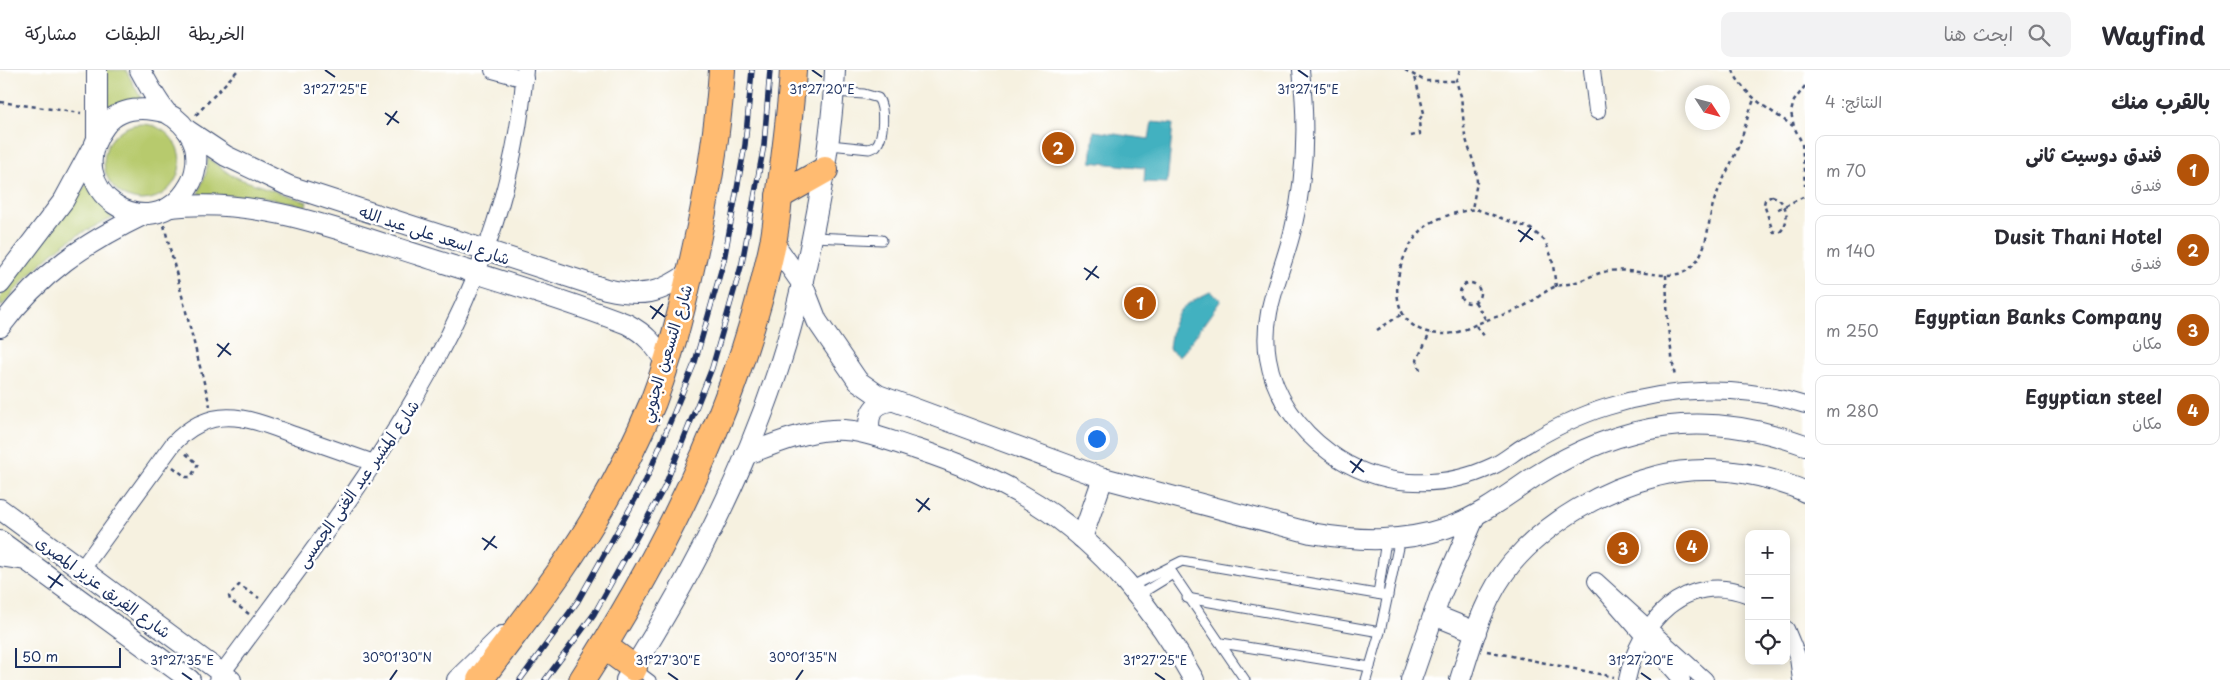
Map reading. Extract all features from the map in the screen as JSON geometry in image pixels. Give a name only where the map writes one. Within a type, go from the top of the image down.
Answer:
[{"type":"main road","name":"شارع التسعين الجنوبي","points":[[480,680],[573,552],[601,508],[639,434],[666,363],[690,272],[715,142],[722,70]]},
{"type":"main road","points":[[582,680],[604,646],[645,574],[684,499],[719,423],[745,348],[773,242],[793,70]]},
{"type":"main road","points":[[779,196],[827,158]]},
{"type":"main road","points":[[604,646],[637,676]]},
{"type":"street","points":[[97,70],[98,116],[91,163],[94,179],[102,194],[114,205],[128,212],[159,211]]},
{"type":"street","points":[[0,327],[29,291],[65,260],[104,234],[159,211],[184,195],[193,180],[197,163],[195,146],[186,128],[167,113],[140,70]]},
{"type":"street","points":[[492,70],[525,75]]},
{"type":"street","points":[[637,676],[704,545],[745,455],[777,374],[803,285],[813,237],[827,158],[835,70]]},
{"type":"street","points":[[1301,70],[1304,101],[1304,167],[1293,232],[1273,294],[1267,325],[1268,358],[1278,389],[1293,417],[1315,442],[1340,461],[1370,475],[1401,482],[1433,483],[1465,477],[1495,465],[1562,424],[1606,407],[1676,391],[1746,393],[1805,405]]},
{"type":"street","points":[[1592,70],[1597,110]]},
{"type":"street","name":"شارع المشير عبد الغنى الجمسى","points":[[224,678],[270,607],[374,463],[432,369],[478,274],[486,250],[510,164],[525,75]]},
{"type":"street","points":[[0,284],[64,200],[95,141],[107,123],[120,114],[135,109],[152,108],[167,113]]},
{"type":"street","name":"شارع اسعد على عبد الله","points":[[186,128],[226,156],[289,186],[606,289],[625,293],[642,294],[655,292],[667,288],[690,272]]},
{"type":"street","name":"شارع اسعد على عبد الله","points":[[159,211],[192,204],[237,205],[281,213],[478,274],[628,324],[654,344],[666,363]]},
{"type":"street","points":[[773,242],[803,285],[817,321],[858,381],[878,396],[1103,478],[1311,533],[1345,539],[1393,539],[1447,528],[1475,516],[1535,477],[1576,454],[1614,438],[1653,428],[1693,423],[1733,426],[1772,433],[1805,445]]},
{"type":"street","points":[[870,434],[869,416],[873,408],[881,402],[890,400]]},
{"type":"street","points":[[82,569],[173,444],[191,428],[213,420],[230,417],[248,418],[374,463]]},
{"type":"street","points":[[745,455],[805,433],[834,430],[870,434],[958,463],[997,481],[1038,504],[1082,538],[1133,592],[1178,650],[1194,680]]},
{"type":"street","points":[[1460,680],[1473,640],[1491,596],[1512,563],[1539,536],[1570,514],[1615,490],[1657,476],[1704,470],[1752,474],[1805,492]]},
{"type":"street","points":[[1082,538],[1103,478]]},
{"type":"street","name":"شارع الفريق عزيز المصرى","points":[[0,509],[224,678]]},
{"type":"street","points":[[1411,680],[1434,615],[1475,516]]},
{"type":"street","name":"شارع الفريق عزيز المصرى","points":[[0,541],[190,680]]},
{"type":"street","points":[[0,558],[29,562]]},
{"type":"street","points":[[1682,680],[1596,580],[1705,680]]},
{"type":"street","points":[[1627,680],[1640,642],[1654,620],[1672,602],[1683,596],[1708,589],[1731,590],[1745,594]]},
{"type":"street","points":[[457,680],[484,652],[527,615]]},
{"type":"street","points":[[1434,615],[1473,640]]},
{"type":"street","points":[[1790,639],[1798,658],[1801,680]]},
{"type":"lane","points":[[827,158],[869,149],[876,146],[880,140],[882,104],[878,98],[871,95],[834,92]]},
{"type":"lane","points":[[813,237],[882,240]]},
{"type":"lane","points":[[1378,594],[1393,539]]},
{"type":"lane","points":[[1366,680],[1388,596],[1393,539]]},
{"type":"lane","points":[[1133,592],[1171,571],[1182,561],[1388,596]]},
{"type":"lane","points":[[1171,571],[1187,598],[1221,643],[1245,680]]},
{"type":"lane","points":[[1187,598],[1380,632]]},
{"type":"lane","points":[[1221,643],[1370,667]]},
{"type":"path","points":[[186,128],[238,70]]},
{"type":"path","points":[[1405,70],[1425,81],[1456,81]]},
{"type":"path","points":[[1460,70],[1456,81],[1461,96],[1465,136],[1476,170],[1477,182],[1472,210]]},
{"type":"path","points":[[1733,70],[1735,78],[1755,98],[1794,127]]},
{"type":"path","points":[[1411,136],[1420,134],[1419,120],[1424,113],[1415,77]]},
{"type":"path","points":[[1805,86],[1794,101],[1791,112],[1794,127],[1802,143],[1805,186]]},
{"type":"path","points":[[1556,287],[1552,258],[1545,241],[1531,230],[1502,220],[1484,211],[1472,210],[1425,226],[1410,244],[1397,288],[1397,300],[1402,314],[1414,326],[1430,333],[1459,333],[1486,320],[1521,308],[1556,287],[1606,271],[1636,270],[1666,275],[1688,270],[1703,249],[1712,206],[1742,137],[1755,98]]},
{"type":"path","points":[[0,102],[98,116]]},
{"type":"path","points":[[1772,196],[1776,197],[1785,206],[1787,217],[1784,228],[1781,231],[1774,232],[1764,204],[1765,200],[1772,196]]},
{"type":"path","points":[[1778,209],[1805,196]]},
{"type":"path","points":[[159,211],[213,420]]},
{"type":"path","points":[[1666,275],[1668,328],[1676,391]]},
{"type":"path","points":[[1474,283],[1480,290],[1480,295],[1475,302],[1466,302],[1460,296],[1461,287],[1465,284],[1474,283]]},
{"type":"path","points":[[1475,302],[1486,320]]},
{"type":"path","points":[[1377,330],[1402,314]]},
{"type":"path","points":[[1476,326],[1486,338]]},
{"type":"path","points":[[1420,370],[1417,360],[1430,333]]},
{"type":"path","points":[[162,459],[186,477],[191,477],[198,464],[173,444]]},
{"type":"path","points":[[260,622],[230,600],[229,596],[237,586],[241,585],[270,607]]},
{"type":"path","points":[[1473,640],[1627,680]]},
{"type":"green space","points":[[105,70],[126,70],[143,102],[131,101],[104,107]]},
{"type":"green space","points":[[142,124],[156,127],[169,135],[177,148],[180,162],[177,176],[169,189],[156,197],[142,200],[128,197],[115,189],[107,176],[104,162],[107,148],[115,135],[128,127]]},
{"type":"green space","points":[[208,158],[231,175],[307,202],[306,206],[264,197],[198,194],[206,173]]},
{"type":"green space","points":[[87,183],[95,196],[115,217],[60,247],[33,271],[1,307],[0,297]]},
{"type":"water","points":[[1152,122],[1173,124],[1167,183],[1144,182],[1145,168],[1091,162],[1094,131],[1149,139]]},
{"type":"water","points":[[1210,292],[1221,300],[1180,357],[1169,349],[1175,319],[1184,307]]},
{"type":"railway","points":[[520,680],[578,601],[646,480],[695,362],[724,260],[745,145],[752,70]]},
{"type":"railway","points":[[545,680],[594,614],[664,488],[712,368],[742,263],[764,145],[770,70]]},
{"type":"place","name":"Dusit Thani Hotel","points":[[1058,148]]},
{"type":"place","name":"فندق دوسيت ثانى","points":[[1140,303]]},
{"type":"place","name":"Egyptian steel","points":[[1692,546]]},
{"type":"place","name":"Egyptian Banks Company","points":[[1623,548]]}]
